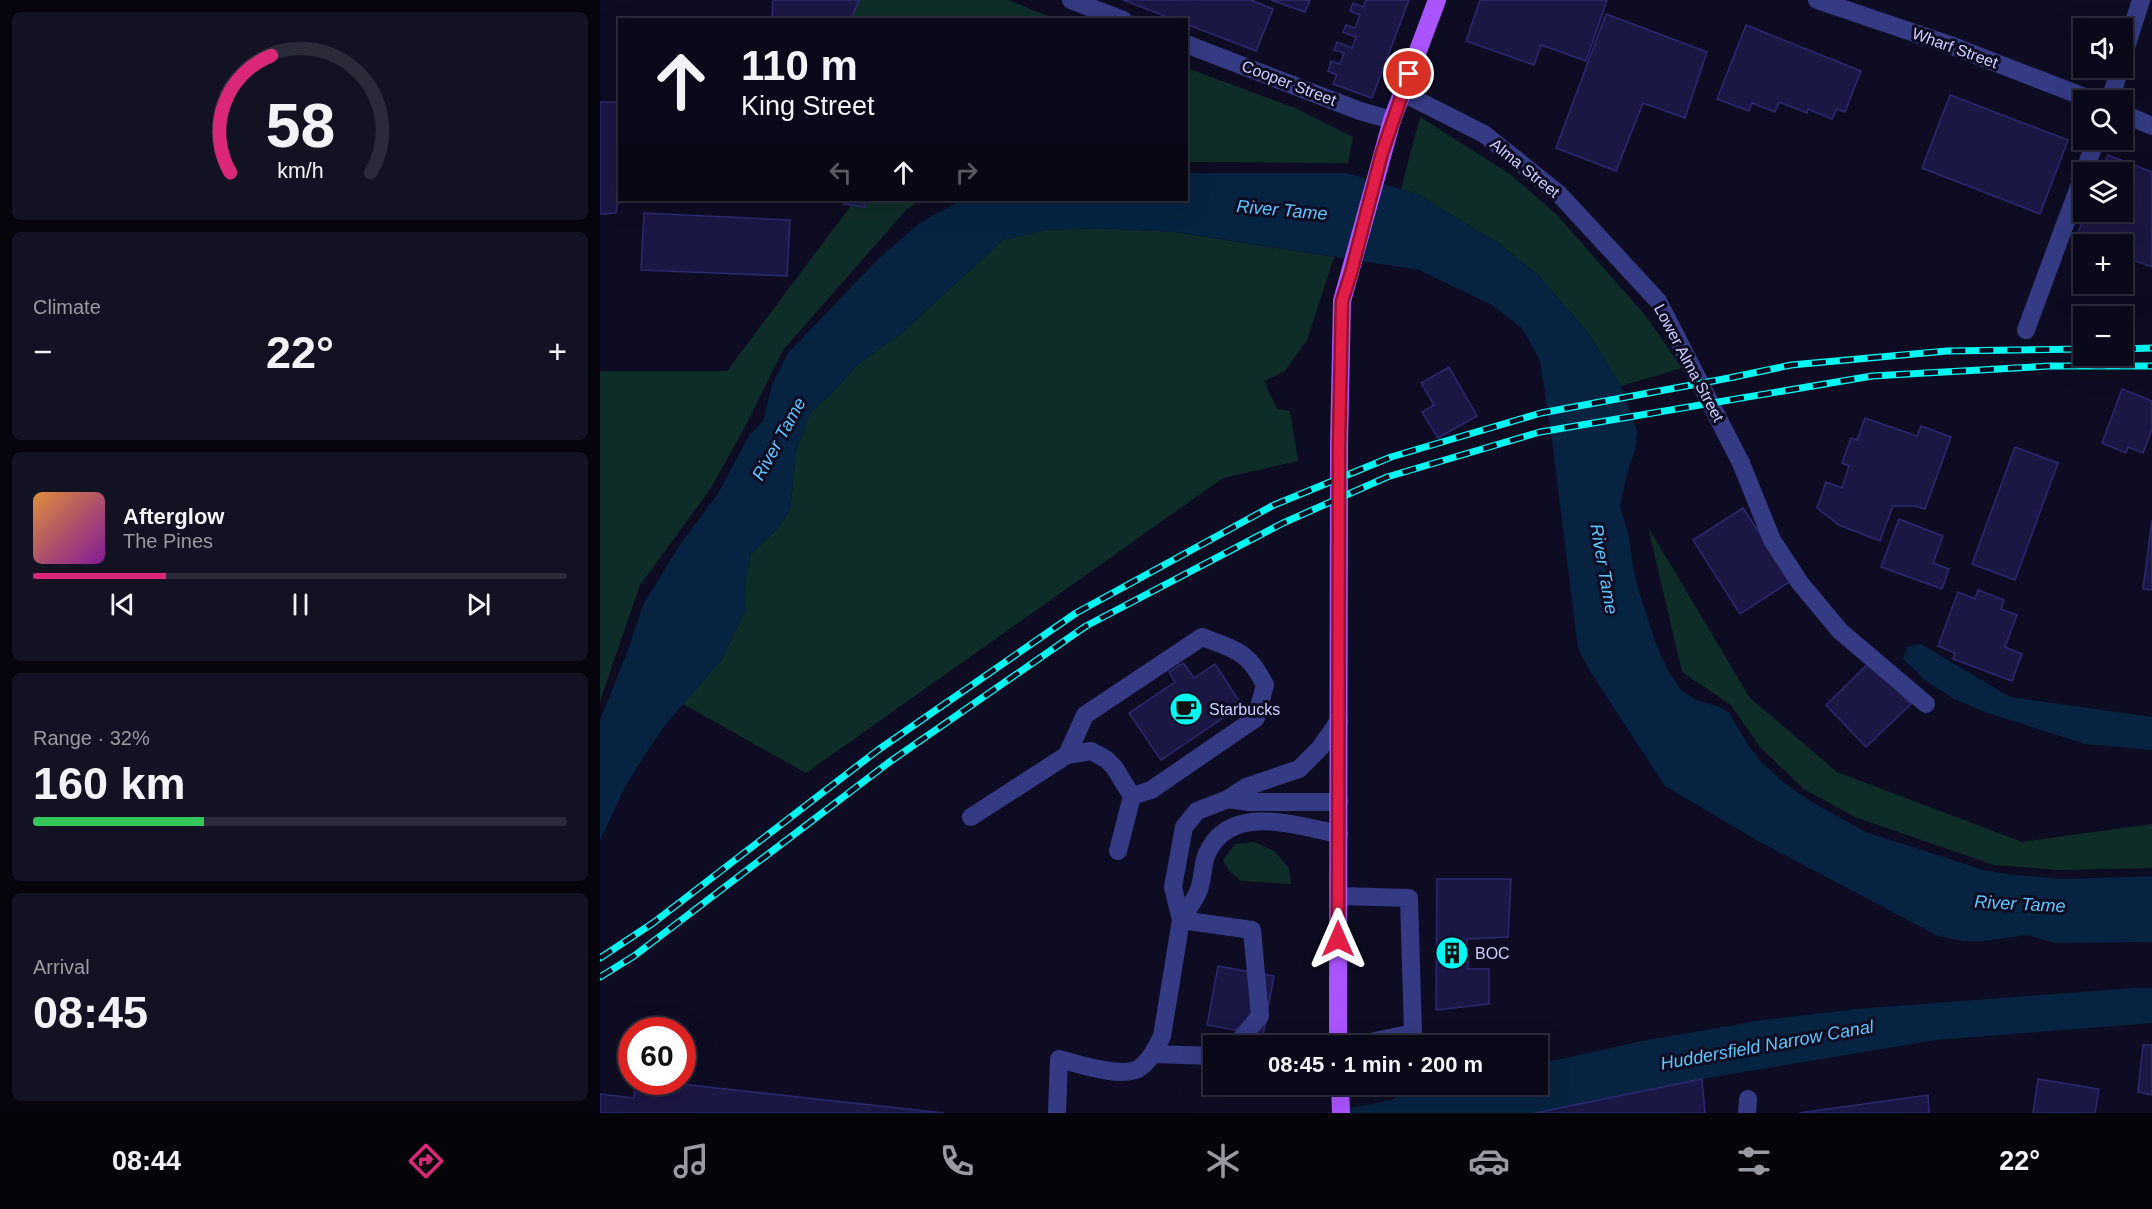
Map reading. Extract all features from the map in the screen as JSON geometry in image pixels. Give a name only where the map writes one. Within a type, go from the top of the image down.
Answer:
[{"type":"main road","points":[[1338,1035],[1339,445],[1342,301],[1392,120],[1437,0]]},
{"type":"main road","points":[[1340,1095],[1341,1113]]},
{"type":"street","points":[[1071,0],[1118,18]]},
{"type":"street","name":"Wharf Street","points":[[1817,0],[1950,45],[2073,93]]},
{"type":"street","points":[[2133,25],[2141,0]]},
{"type":"street","name":"Cooper Street","points":[[1188,45],[1360,111],[1392,120]]},
{"type":"street","name":"Alma Street","points":[[1403,93],[1484,134],[1559,194],[1628,268]]},
{"type":"street","points":[[2133,118],[2152,126]]},
{"type":"street","points":[[2026,330],[2073,203]]},
{"type":"street","name":"Lower Alma Street","points":[[1628,268],[1658,301],[1741,463],[1772,540],[1807,592],[1840,631],[1926,704]]},
{"type":"street","points":[[1067,755],[1084,715],[1202,637],[1239,651],[1255,667],[1265,686],[1256,718],[1151,790],[1132,796]]},
{"type":"street","points":[[1181,920],[1173,887],[1184,827],[1197,811],[1228,799],[1246,787],[1299,770],[1320,748],[1339,721]]},
{"type":"street","points":[[971,817],[1067,755],[1091,751],[1106,759],[1114,767],[1132,796],[1118,851]]},
{"type":"street","points":[[1228,799],[1249,802],[1339,802]]},
{"type":"street","points":[[1057,1113],[1059,1059],[1117,1072],[1139,1069],[1153,1054],[1162,1036],[1181,920],[1198,892],[1207,855],[1223,831],[1242,823],[1275,821],[1339,834]]},
{"type":"street","points":[[1339,896],[1409,898],[1413,1033],[1402,1035]]},
{"type":"street","points":[[1181,920],[1252,930],[1260,1016],[1244,1035]]},
{"type":"street","points":[[1153,1054],[1203,1056]]},
{"type":"green space","points":[[849,0],[1008,0],[1053,18],[848,18]]},
{"type":"green space","points":[[1188,68],[1295,108],[1353,137],[1348,163],[1188,162]]},
{"type":"green space","points":[[1420,117],[1510,174],[1557,215],[1645,315],[1682,368],[1621,386],[1589,334],[1539,276],[1500,244],[1417,194],[1401,189]]},
{"type":"green space","points":[[854,201],[920,201],[907,209],[783,350],[746,425],[711,488],[640,585],[600,701],[600,371],[727,371]]},
{"type":"green space","points":[[1097,228],[1175,232],[1334,257],[1307,340],[1285,371],[1264,381],[1277,409],[1290,411],[1298,461],[1223,478],[806,773],[683,704],[722,659],[745,611],[746,578],[751,554],[774,532],[790,511],[796,452],[810,413],[858,364],[902,333],[1003,240],[1045,230]]},
{"type":"green space","points":[[1648,527],[1750,698],[1837,772],[2022,842],[2152,824],[2152,868],[2059,870],[1994,865],[1855,817],[1804,789],[1760,747],[1731,705],[1682,672]]},
{"type":"green space","points":[[1254,842],[1274,851],[1289,868],[1291,884],[1241,881],[1230,872],[1223,860],[1235,844]]},
{"type":"water","name":"River Tame","points":[[1188,173],[1347,173],[1417,194],[1500,244],[1539,276],[1589,334],[1621,386],[1637,431],[1636,447],[1627,473],[1620,506],[1629,538],[1639,592],[1657,647],[1681,690],[1696,700],[1720,707],[1729,713],[1761,762],[1787,785],[1815,804],[1866,832],[1984,870],[2015,875],[2063,879],[2152,876],[2152,942],[2055,943],[2027,935],[1984,941],[1963,941],[1938,936],[1758,841],[1665,786],[1588,668],[1578,648],[1540,361],[1523,329],[1492,305],[1419,270],[1175,232],[1098,228],[1045,230],[1003,240],[902,333],[858,364],[810,413],[796,452],[790,511],[774,532],[751,554],[746,578],[745,611],[722,659],[666,724],[646,753],[625,787],[600,841],[600,720],[643,605],[679,546],[717,495],[750,434],[763,421],[772,385],[788,353],[878,259],[921,222],[960,201],[1188,201]]},
{"type":"water","points":[[1921,644],[2010,697],[2152,717],[2152,750],[2085,744],[1988,713],[1954,699],[1925,680],[1903,659],[1907,647]]},
{"type":"water","name":"Huddersfield Narrow Canal","points":[[2152,988],[2152,1023],[1936,1040],[1702,1079],[1535,1113],[1325,1113],[1391,1100],[1401,1095],[1548,1095],[1548,1062],[1642,1041],[1762,1020],[1857,1009]]},
{"type":"building","points":[[773,0],[859,0],[852,18],[772,18]]},
{"type":"building","points":[[1123,0],[1251,0],[1273,9],[1256,51],[1188,25],[1188,18],[1170,18]]},
{"type":"building","points":[[1271,0],[1310,0],[1305,12]]},
{"type":"building","points":[[1366,0],[1409,0],[1372,98],[1333,84],[1337,75],[1328,71],[1331,61],[1340,64],[1344,53],[1334,50],[1337,42],[1352,48],[1356,37],[1343,32],[1346,25],[1355,28],[1360,15],[1350,11],[1353,3],[1363,7]]},
{"type":"building","points":[[1480,0],[1607,0],[1586,61],[1541,45],[1534,65],[1466,41]]},
{"type":"building","points":[[1606,14],[1707,52],[1685,118],[1643,103],[1616,171],[1556,148]]},
{"type":"building","points":[[1746,25],[1861,71],[1845,112],[1837,109],[1832,119],[1808,109],[1807,113],[1779,102],[1775,112],[1752,103],[1749,111],[1717,99]]},
{"type":"building","points":[[1950,95],[2068,140],[2040,214],[1922,168]]},
{"type":"building","points":[[600,102],[618,102],[616,213],[600,214]]},
{"type":"building","points":[[2108,155],[2126,162],[2105,162]]},
{"type":"building","points":[[2133,165],[2152,172],[2152,267],[2133,260],[2133,234],[2078,234],[2082,222],[2133,222]]},
{"type":"building","points":[[843,201],[865,201],[865,207],[844,204]]},
{"type":"building","points":[[644,213],[790,220],[787,276],[641,270]]},
{"type":"building","points":[[1449,367],[1477,416],[1438,438],[1422,412],[1434,405],[1421,383]]},
{"type":"building","points":[[2122,389],[2152,401],[2152,429],[2143,453],[2128,447],[2126,453],[2102,443]]},
{"type":"building","points":[[1865,418],[1917,436],[1921,426],[1951,437],[1925,509],[1915,506],[1893,506],[1880,541],[1839,525],[1817,508],[1826,482],[1842,488],[1849,466],[1842,463],[1851,438],[1857,440]]},
{"type":"building","points":[[2015,447],[2058,463],[2015,580],[1972,564]]},
{"type":"building","points":[[1743,508],[1791,581],[1740,614],[1693,540]]},
{"type":"building","points":[[1899,519],[1943,536],[1933,563],[1949,569],[1942,589],[1881,567]]},
{"type":"building","points":[[2152,520],[2152,590],[2143,589]]},
{"type":"building","points":[[1978,590],[2004,600],[2001,609],[2017,615],[2005,647],[2022,654],[2012,681],[1953,659],[1955,653],[1938,646],[1958,592],[1975,599]]},
{"type":"building","points":[[1870,662],[1911,704],[1866,747],[1826,705]]},
{"type":"building","name":"Starbucks","points":[[1183,663],[1194,678],[1215,664],[1242,705],[1161,760],[1129,713],[1175,682],[1169,672]]},
{"type":"building","name":"BOC","points":[[1437,879],[1511,879],[1508,937],[1467,939],[1468,969],[1489,969],[1489,1004],[1436,1010]]},
{"type":"building","points":[[1218,966],[1274,976],[1263,1035],[1207,1025]]},
{"type":"building","points":[[2143,1045],[2152,1045],[2152,1095],[2138,1092]]},
{"type":"building","points":[[1702,1079],[1705,1113],[1535,1113]]},
{"type":"building","points":[[2038,1079],[2099,1089],[2095,1113],[2033,1113]]},
{"type":"building","points":[[696,1086],[944,1113],[600,1113],[600,1094],[634,1098],[634,1095],[696,1095]]},
{"type":"building","points":[[1928,1095],[1929,1113],[1799,1113]]},
{"type":"railway","points":[[2133,349],[2152,348]]},
{"type":"railway","points":[[600,958],[653,923],[878,750],[1076,613],[1274,505],[1391,457],[1541,413],[1791,365],[1947,351],[2073,349]]},
{"type":"railway","points":[[600,977],[634,956],[888,763],[1086,626],[1283,523],[1387,477],[1540,432],[1872,376],[2050,366],[2152,366]]},
{"type":"place","name":"Starbucks","points":[[1186,709]]},
{"type":"place","name":"BOC","points":[[1452,953]]},
{"type":"route","points":[[1338,939],[1339,445],[1342,301],[1382,153],[1409,74]]}]
